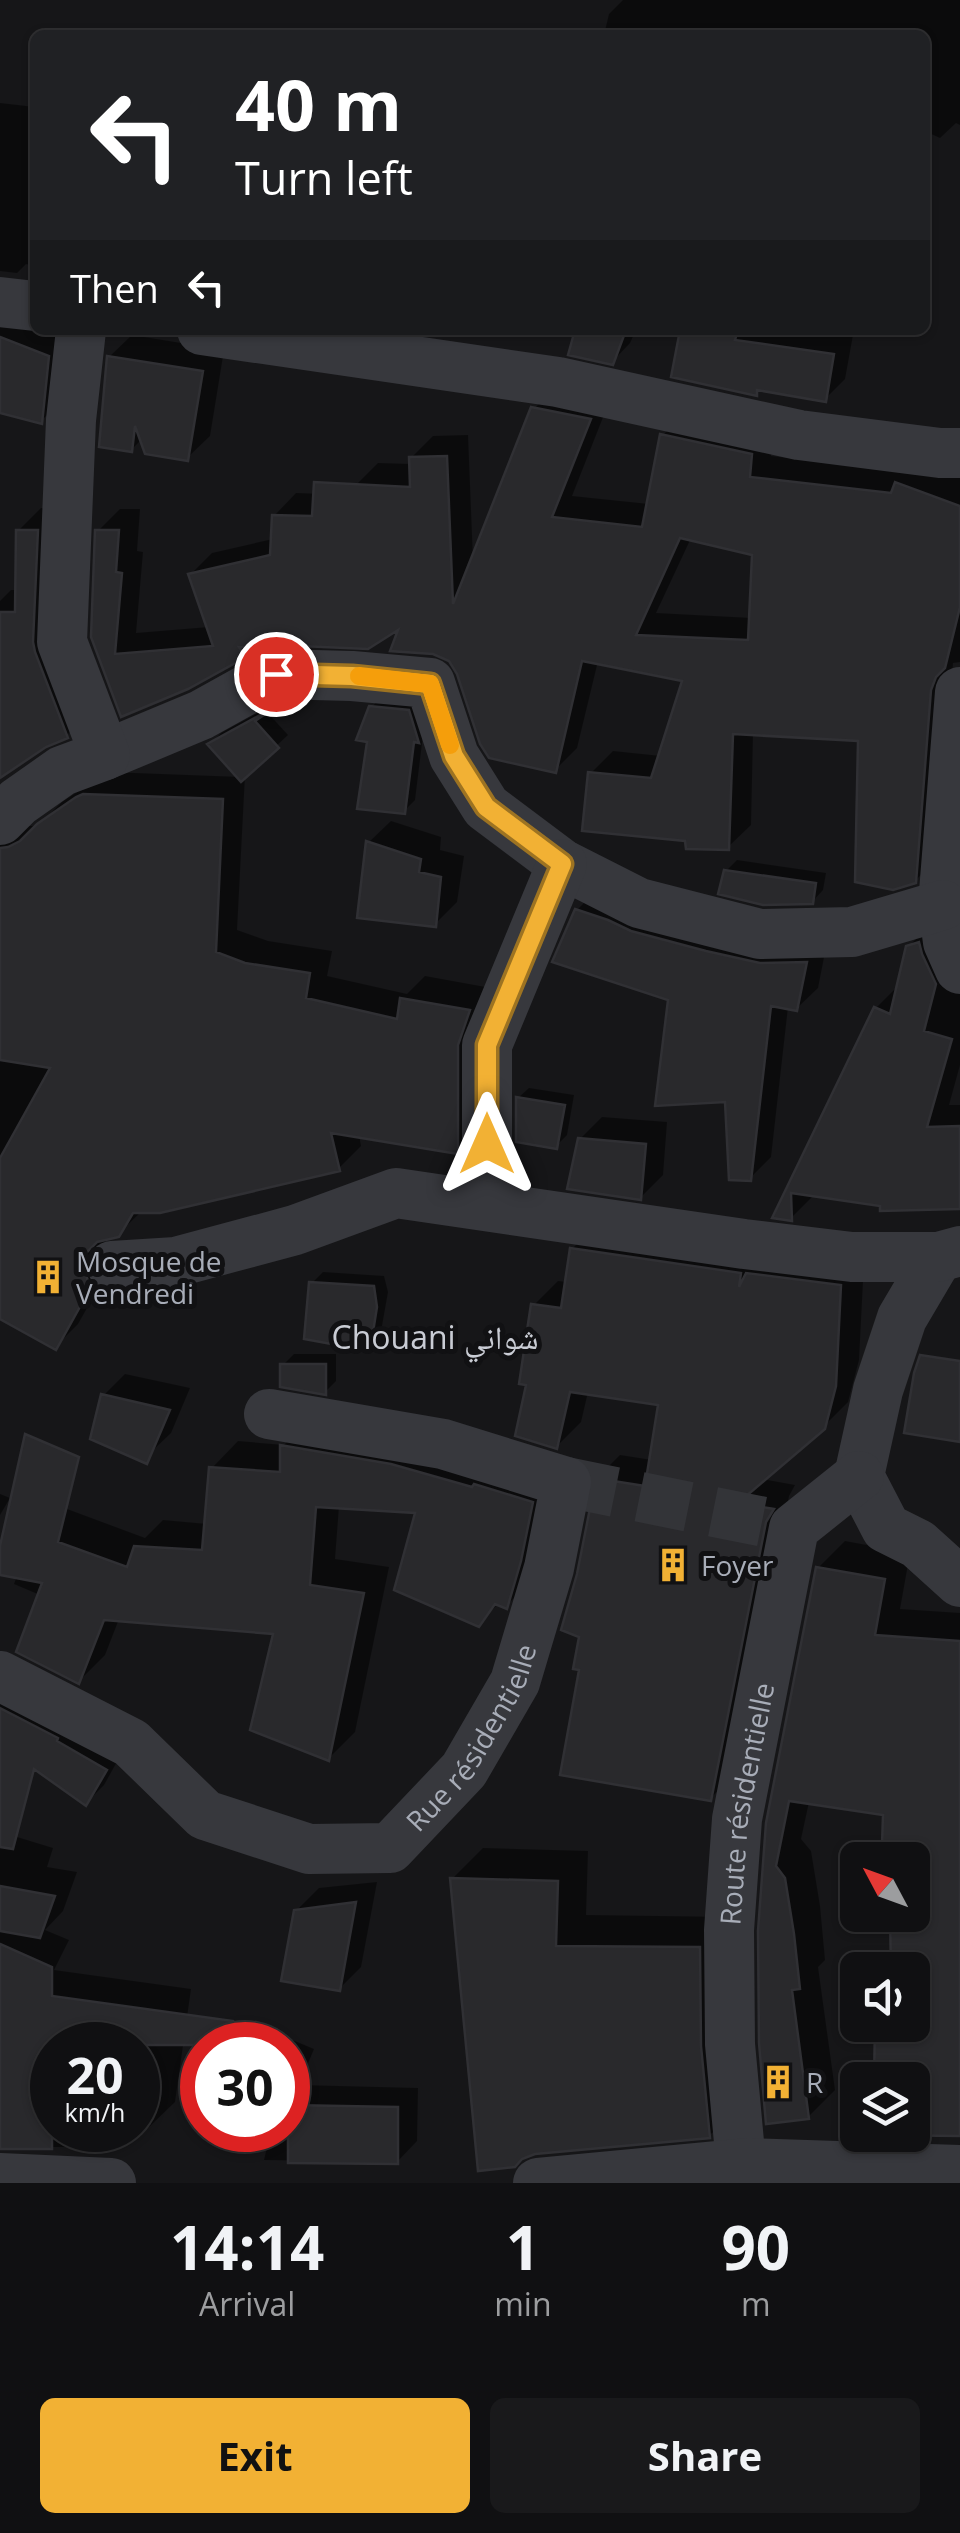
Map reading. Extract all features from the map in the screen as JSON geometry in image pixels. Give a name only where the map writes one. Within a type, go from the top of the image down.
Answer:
[{"type":"street","points":[[0,302],[30,305]]},
{"type":"street","points":[[79,335],[70,420],[62,642],[105,755]]},
{"type":"street","points":[[236,335],[558,382],[799,435],[960,453]]},
{"type":"street","points":[[0,820],[62,771],[201,715],[276,674],[352,676],[430,684],[454,756],[486,807],[562,864],[639,903],[760,934],[852,932],[942,905]]},
{"type":"street","points":[[960,694],[942,905],[948,942],[960,969]]},
{"type":"street","points":[[496,1206],[487,1144],[487,1045],[562,864]]},
{"type":"street","points":[[112,1266],[176,1262],[295,1230],[396,1192],[852,1257],[949,1254]]},
{"type":"street","points":[[949,1254],[902,1318],[878,1390],[859,1476],[886,1528],[918,1544],[960,1582]]},
{"type":"street","name":"Rue résidentielle","points":[[0,1676],[131,1743],[204,1816],[310,1849],[390,1848],[464,1770],[515,1682],[549,1568],[566,1482],[443,1444],[269,1414]]},
{"type":"street","name":"Route résidentielle","points":[[742,2164],[730,2044],[729,1930],[737,1820],[794,1528],[859,1476]]},
{"type":"street","points":[[538,2183],[742,2164],[960,2170]]},
{"type":"street","points":[[0,2178],[111,2183]]},
{"type":"building","points":[[574,335],[624,335],[613,365],[568,355]]},
{"type":"building","points":[[679,335],[736,335],[735,340],[834,354],[826,402],[757,390],[757,396],[671,377]]},
{"type":"building","points":[[0,337],[49,356],[42,424],[0,413]]},
{"type":"building","points":[[107,356],[203,371],[188,461],[145,454],[135,426],[132,452],[99,447]]},
{"type":"building","points":[[531,407],[591,419],[552,517],[642,527],[660,434],[752,454],[750,477],[891,493],[895,482],[960,506],[960,607],[945,668],[931,690],[916,883],[893,890],[855,882],[858,741],[733,734],[729,850],[686,849],[685,841],[582,831],[588,772],[651,778],[682,681],[582,661],[556,773],[489,758],[449,661],[433,654],[390,651],[398,630],[368,649],[239,647],[246,657],[188,689],[121,717],[91,637],[95,530],[119,530],[116,572],[122,573],[115,654],[213,646],[188,574],[270,555],[272,515],[312,516],[314,482],[410,487],[409,457],[447,456],[453,604]],"holes":[[[680,538],[752,555],[748,640],[636,635]]]},
{"type":"building","points":[[16,530],[38,530],[33,642],[68,738],[46,747],[0,778],[0,612],[15,612]]},
{"type":"building","points":[[282,703],[255,721],[279,748],[241,782],[207,744]]},
{"type":"building","points":[[369,706],[409,710],[419,743],[414,742],[405,814],[357,809],[367,742],[356,740]]},
{"type":"building","points":[[83,794],[223,799],[216,952],[245,963],[310,973],[306,998],[397,1019],[400,998],[470,1010],[458,1045],[458,1154],[331,1133],[340,1171],[160,1213],[133,1213],[119,1237],[97,1242],[87,1252],[84,1269],[92,1285],[56,1350],[0,1319],[0,1158],[50,1068],[0,1060],[0,848],[20,841],[37,824]]},
{"type":"building","points":[[366,841],[421,859],[419,872],[441,877],[436,927],[357,918]]},
{"type":"building","points":[[724,870],[816,883],[813,904],[763,905],[718,894]]},
{"type":"building","points":[[575,909],[631,931],[706,951],[760,963],[807,962],[797,1011],[771,1006],[751,1181],[729,1180],[725,1102],[655,1106],[668,1000],[552,962]]},
{"type":"building","points":[[919,942],[936,984],[924,1031],[952,1039],[927,1127],[960,1126],[960,1209],[880,1211],[880,1206],[791,1193],[792,1221],[772,1218],[874,1007],[890,1014],[906,946]]},
{"type":"building","points":[[516,1097],[565,1105],[557,1149],[516,1142]]},
{"type":"building","points":[[578,1138],[646,1144],[641,1200],[567,1189]]},
{"type":"building","points":[[570,1248],[741,1273],[739,1287],[746,1273],[841,1285],[836,1386],[825,1429],[738,1503],[774,1509],[766,1522],[711,1801],[560,1775],[579,1670],[573,1669],[579,1637],[561,1630],[577,1574],[594,1478],[645,1486],[658,1405],[570,1392],[557,1449],[515,1436],[526,1385],[519,1384],[531,1304],[561,1308]]},
{"type":"building","points":[[309,1282],[374,1286],[377,1307],[370,1351],[304,1339]]},
{"type":"building","points":[[920,1355],[960,1361],[960,1442],[904,1433]]},
{"type":"building","points":[[280,1364],[326,1364],[326,1395],[280,1387]]},
{"type":"building","points":[[101,1394],[170,1410],[147,1464],[90,1439]]},
{"type":"building","points":[[25,1434],[79,1457],[58,1542],[127,1567],[134,1546],[202,1550],[209,1467],[280,1472],[280,1445],[391,1464],[533,1502],[507,1609],[495,1604],[479,1627],[394,1590],[415,1513],[316,1507],[310,1585],[364,1593],[329,1761],[250,1730],[273,1634],[104,1620],[79,1684],[16,1652],[42,1583],[0,1575],[0,1546]]},
{"type":"building","points":[[816,1567],[885,1579],[875,1635],[960,1641],[960,2136],[930,2136],[930,2062],[874,2062],[875,2042],[930,2042],[930,1952],[891,1952],[890,1932],[930,1932],[930,1842],[882,1842],[883,1815],[789,1801],[776,1866],[785,1878],[794,1934],[800,1989],[792,1990],[809,2119],[766,2124],[759,2043],[758,1931],[766,1823]]},
{"type":"building","points":[[0,1708],[58,1738],[57,1741],[107,1770],[86,1806],[34,1769],[13,1849],[0,1847]]},
{"type":"building","points":[[450,1878],[558,1881],[556,1946],[700,1947],[701,2046],[710,2138],[535,2154],[515,2167],[478,2171]]},
{"type":"building","points":[[0,1886],[55,1896],[40,1938],[0,1931]]},
{"type":"building","points":[[356,1902],[340,1991],[281,1981],[294,1910]]},
{"type":"building","points":[[0,1944],[52,1967],[52,1996],[233,2021],[180,2022],[180,2045],[160,2045],[160,2022],[30,2022],[30,2149],[0,2149]]},
{"type":"building","points":[[310,2105],[398,2107],[398,2164],[288,2163],[288,2152],[310,2152]]},
{"type":"tunnel","points":[[566,1482],[794,1528]]},
{"type":"slow traffic","points":[[359,676],[430,684],[450,745]]},
{"type":"place","name":"Mosque de Vendredi","points":[[48,1277]]},
{"type":"place","name":"Foyer","points":[[673,1565]]},
{"type":"place","name":"R","points":[[778,2082]]},
{"type":"district","name":"Chouani شواني","points":[[435,1336]]},
{"type":"route","points":[[276,674],[430,684],[454,756],[486,807],[562,864],[487,1045],[487,1144]]}]
